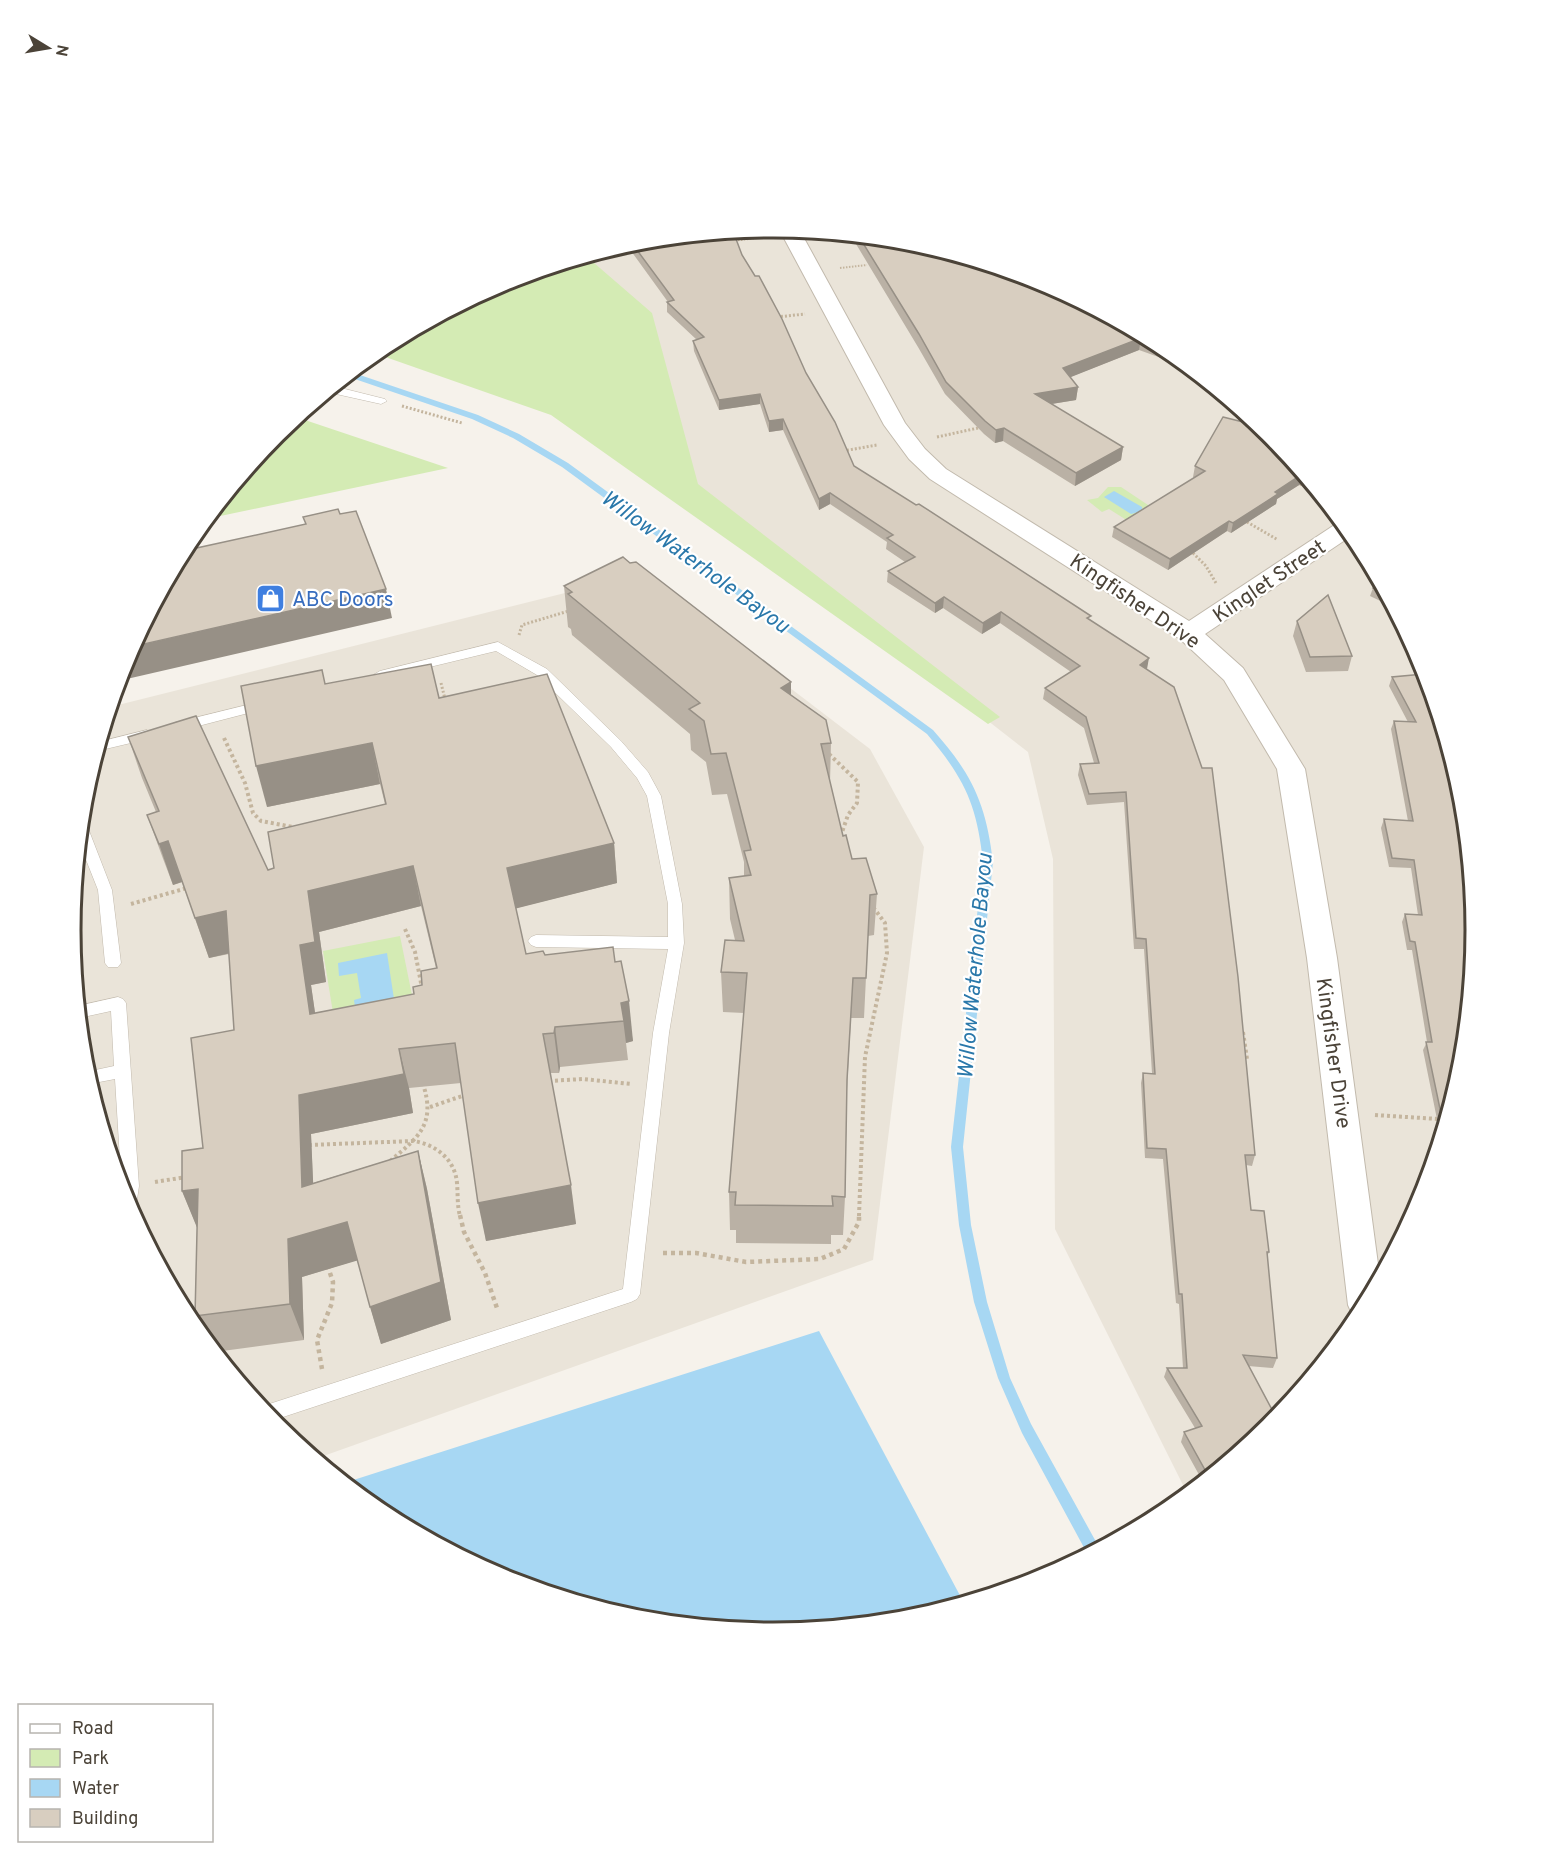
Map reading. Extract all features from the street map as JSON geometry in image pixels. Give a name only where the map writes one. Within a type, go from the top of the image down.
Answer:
[{"type":"street","name":"Kingfisher Drive","points":[[793,238],[895,425],[938,474],[1189,633],[1234,674],[1291,769],[1321,952],[1364,1290]]},
{"type":"street","name":"Kinglet Street","points":[[1189,633],[1340,532]]},
{"type":"lane","points":[[339,391],[381,401]]},
{"type":"lane","points":[[275,1411],[631,1294],[661,1033],[676,944],[675,904],[654,796],[643,775],[616,744],[542,672],[498,645],[360,680]]},
{"type":"lane","points":[[107,745],[284,700]]},
{"type":"lane","points":[[87,843],[105,890],[113,963]]},
{"type":"lane","points":[[536,941],[676,944]]},
{"type":"lane","points":[[86,1010],[118,1002],[131,1186]]},
{"type":"lane","points":[[97,1076],[122,1071]]},
{"type":"path","points":[[381,401],[462,423]]},
{"type":"path","points":[[909,443],[978,428]]},
{"type":"path","points":[[1300,484],[1305,486]]},
{"type":"path","points":[[1193,553],[1206,566],[1231,605]]},
{"type":"path","points":[[522,626],[581,607]]},
{"type":"path","points":[[434,662],[447,705]]},
{"type":"path","points":[[216,717],[245,783],[254,813],[261,821],[299,828]]},
{"type":"path","points":[[826,750],[858,782],[857,802],[848,816],[840,839]]},
{"type":"path","points":[[108,912],[159,894],[190,887]]},
{"type":"path","points":[[663,1253],[696,1253],[746,1262],[820,1259],[844,1249],[859,1222],[864,1057],[887,953],[885,923],[867,899]]},
{"type":"path","points":[[405,929],[415,952],[423,993]]},
{"type":"path","points":[[1241,1023],[1247,1059]]},
{"type":"path","points":[[547,1081],[583,1078],[655,1087]]},
{"type":"path","points":[[386,1165],[423,1133],[430,1107],[422,1082]]},
{"type":"path","points":[[430,1107],[471,1093]]},
{"type":"path","points":[[1342,1113],[1437,1119]]},
{"type":"path","points":[[305,1145],[429,1143],[446,1156],[457,1180],[458,1209],[464,1232],[485,1273],[506,1335]]},
{"type":"path","points":[[131,1186],[191,1176]]},
{"type":"path","points":[[325,1257],[333,1282],[332,1303],[317,1340],[327,1394]]},
{"type":"shaded area","points":[[774,237],[819,239],[864,243],[909,251],[976,268],[1099,319],[1158,354],[1195,381],[1263,440],[1323,508],[1349,545],[1395,624],[1429,707],[1453,795],[1460,840],[1465,885],[1465,975],[1453,1065],[1429,1153],[1413,1195],[1395,1236],[1349,1315],[1323,1352],[1263,1420],[1230,1451],[1184,1487],[1055,1229],[1053,859],[1028,752],[666,470],[570,268],[638,251],[683,243],[728,239]]},
{"type":"shaded area","points":[[641,574],[870,749],[924,847],[873,1260],[323,1456],[284,1420],[253,1387],[198,1315],[152,1236],[118,1153],[105,1109],[94,1065],[82,975],[82,885],[94,795],[119,705]]},
{"type":"green space","points":[[592,261],[652,313],[698,484],[1000,717],[988,724],[551,415],[385,357],[427,330],[508,290]]},
{"type":"green space","points":[[305,420],[448,468],[218,516],[253,473]]},
{"type":"green space","points":[[1108,487],[1121,487],[1151,507],[1136,526],[1109,509],[1102,512],[1087,500],[1098,498]]},
{"type":"green space","points":[[400,936],[415,1010],[334,1019],[323,951]]},
{"type":"water","points":[[1114,491],[1142,507],[1142,511],[1131,514],[1104,497]]},
{"type":"water","points":[[387,953],[394,999],[355,1007],[354,1000],[361,998],[357,973],[339,976],[338,963]]},
{"type":"water","points":[[819,1331],[961,1597],[864,1617],[819,1621],[728,1621],[683,1617],[638,1609],[594,1599],[508,1570],[427,1530],[353,1480]]},
{"type":"building","points":[[736,239],[742,255],[755,276],[759,276],[782,319],[806,373],[835,422],[854,466],[916,505],[919,504],[1091,616],[1087,618],[1149,658],[1140,665],[1174,687],[1202,768],[1212,768],[1238,977],[1255,1155],[1245,1155],[1251,1210],[1264,1211],[1277,1358],[1243,1355],[1272,1410],[1230,1451],[1205,1471],[1184,1432],[1202,1426],[1167,1368],[1187,1368],[1182,1294],[1179,1294],[1166,1149],[1147,1148],[1143,1073],[1155,1074],[1146,939],[1136,938],[1126,792],[1089,794],[1080,764],[1099,763],[1086,717],[1045,688],[1080,666],[1001,612],[983,623],[944,597],[935,603],[888,571],[915,557],[887,538],[893,535],[830,493],[819,499],[783,419],[769,421],[760,394],[719,400],[693,341],[704,337],[667,302],[674,300],[638,251],[683,243]]},
{"type":"building","points":[[863,243],[953,261],[996,274],[1080,309],[1136,340],[1063,368],[1078,387],[1035,394],[1123,447],[1076,473],[1004,428],[996,430],[946,382]]},
{"type":"building","points":[[1223,417],[1244,422],[1298,477],[1275,492],[1278,494],[1233,523],[1229,521],[1170,559],[1114,527],[1205,471],[1195,466]]},
{"type":"building","points":[[338,509],[340,514],[356,511],[386,589],[143,644],[174,584],[196,548],[306,524],[303,517]]},
{"type":"building","points":[[623,557],[630,563],[636,562],[791,682],[781,688],[826,720],[831,743],[821,744],[843,836],[846,835],[852,859],[866,858],[877,894],[870,895],[866,978],[853,978],[847,1080],[845,1197],[832,1196],[833,1206],[735,1205],[736,1192],[729,1192],[747,973],[721,972],[725,940],[744,941],[729,878],[751,875],[744,851],[751,850],[726,753],[711,754],[704,721],[689,709],[700,703],[568,594],[572,592],[564,586]]},
{"type":"building","points":[[1328,595],[1352,656],[1310,657],[1297,621]]},
{"type":"building","points":[[431,664],[439,698],[547,674],[614,843],[507,868],[526,954],[543,951],[545,955],[613,947],[615,962],[621,961],[629,1001],[621,1003],[624,1021],[555,1027],[554,1033],[543,1034],[571,1185],[478,1203],[455,1043],[399,1049],[404,1074],[299,1095],[302,1187],[418,1151],[441,1282],[370,1307],[347,1222],[288,1239],[290,1304],[198,1316],[195,1310],[198,1189],[182,1191],[182,1151],[203,1148],[191,1038],[234,1030],[226,911],[195,918],[168,841],[159,844],[147,815],[159,811],[128,737],[196,716],[268,870],[274,868],[268,832],[386,804],[372,743],[256,766],[241,686],[322,670],[325,684]],"holes":[[[413,866],[437,968],[421,971],[422,985],[413,987],[414,994],[310,1014],[300,945],[315,942],[308,891]]]},
{"type":"building","points":[[1417,675],[1442,751],[1453,795],[1460,840],[1465,885],[1465,975],[1453,1065],[1441,1113],[1426,1042],[1432,1042],[1415,942],[1410,941],[1405,914],[1422,915],[1414,860],[1392,858],[1384,819],[1413,821],[1394,721],[1416,722],[1392,677]]},
{"type":"waterway","name":"Willow Waterhole Bayou","points":[[358,377],[475,417],[516,436],[565,465],[930,732],[965,777],[978,806],[988,862],[957,1147],[969,1251],[980,1302],[1004,1378],[1027,1429],[1090,1546]]},
{"type":"place","name":"ABC Doors","points":[[271,599]]}]
